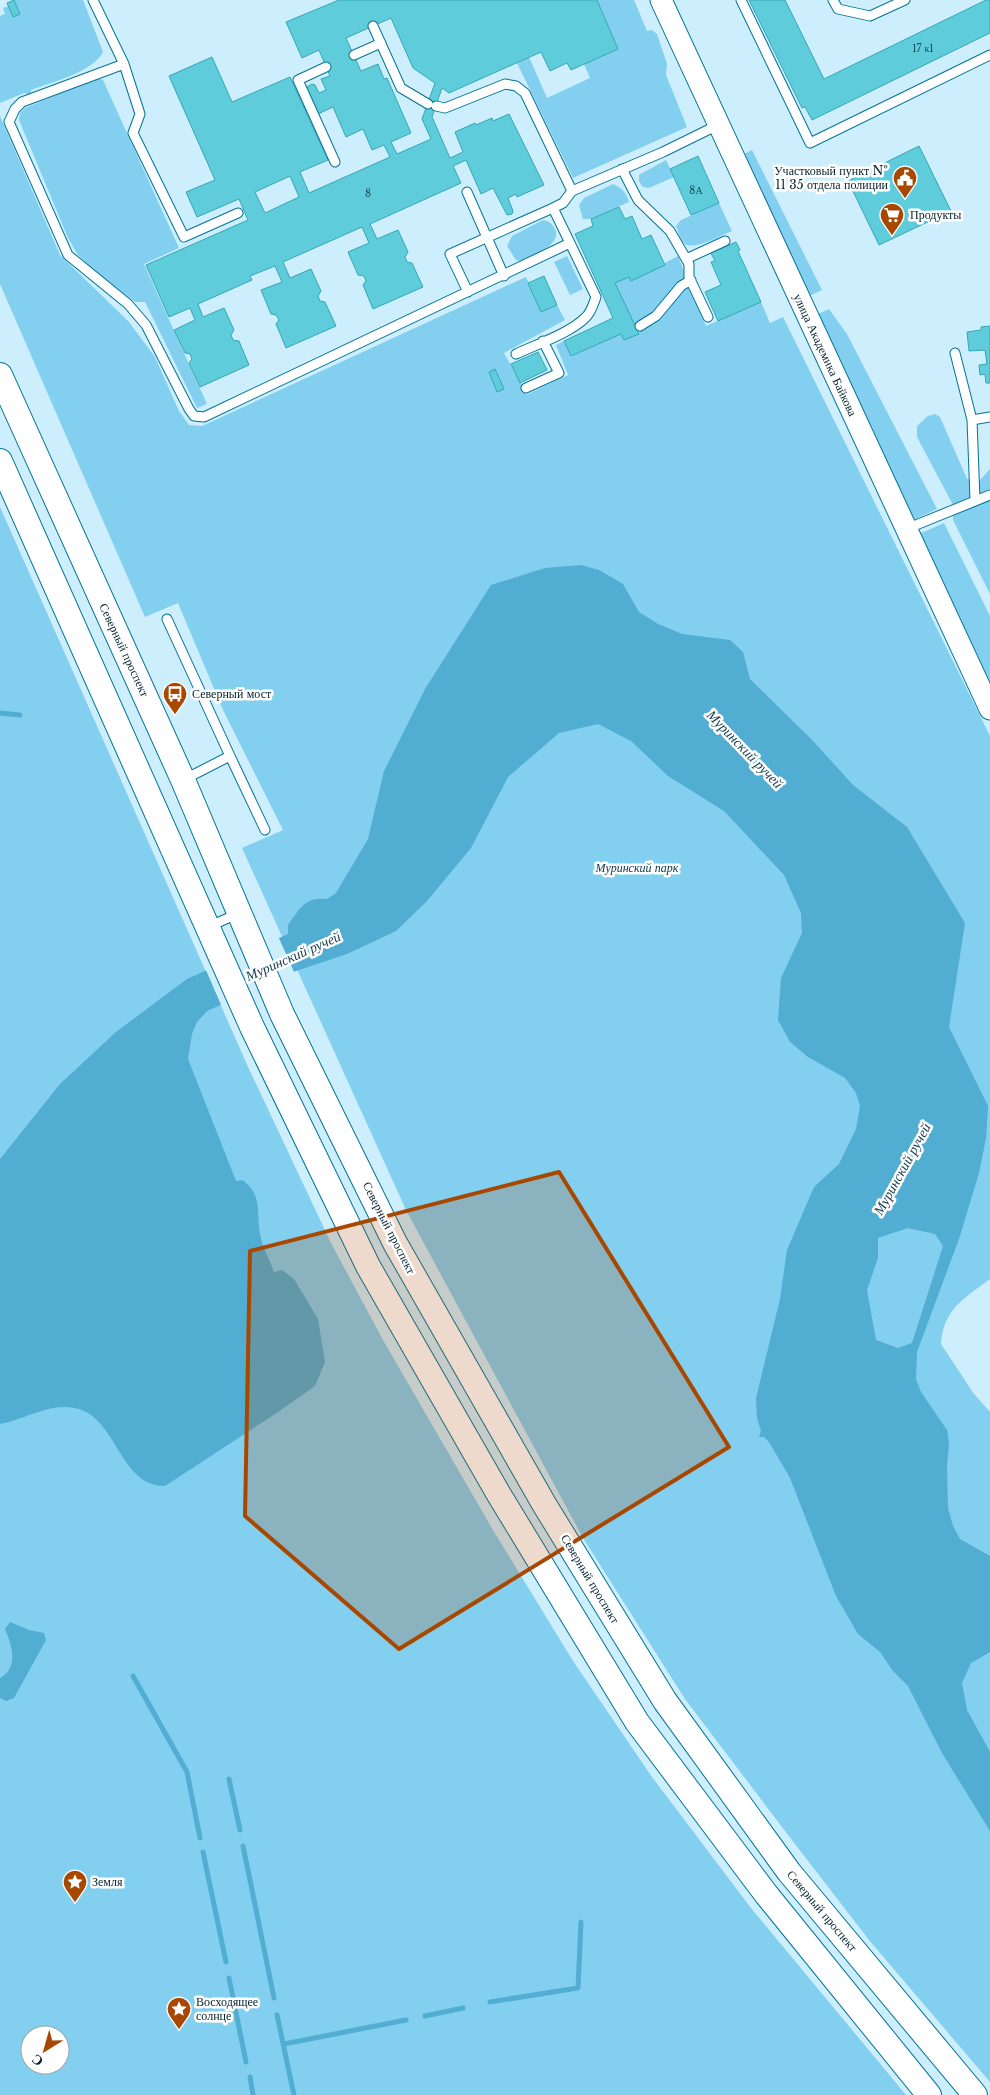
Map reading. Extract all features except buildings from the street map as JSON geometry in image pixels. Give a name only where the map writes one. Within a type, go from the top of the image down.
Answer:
[{"type":"main road","name":"Северный проспект","points":[[0,375],[182,780],[282,1014],[396,1243],[544,1504],[665,1701],[789,1872],[975,2095]]},
{"type":"main road","points":[[0,461],[252,1027],[368,1266],[498,1493],[637,1722],[766,1894],[929,2095]]},
{"type":"street","name":"улица Академика Байкова","points":[[661,0],[990,709]]},
{"type":"lane","points":[[93,0],[124,64],[140,114],[133,133],[184,237],[238,213]]},
{"type":"lane","points":[[741,0],[810,143],[990,55]]},
{"type":"lane","points":[[833,0],[838,9],[870,16],[906,0]]},
{"type":"lane","points":[[373,26],[401,88],[432,105],[445,108],[505,84],[516,86],[524,92],[572,191]]},
{"type":"lane","points":[[354,55],[381,43]]},
{"type":"lane","points":[[124,64],[22,102],[15,108],[9,122],[68,255],[128,304],[146,325],[194,416],[204,417],[570,243]]},
{"type":"lane","points":[[326,67],[298,80],[335,162]]},
{"type":"lane","points":[[468,292],[450,254],[553,208],[563,202],[572,191],[663,152],[719,125]]},
{"type":"lane","points":[[622,169],[638,200],[670,231],[686,259],[691,280],[708,317]]},
{"type":"lane","points":[[467,192],[504,276]]},
{"type":"lane","points":[[516,354],[585,318],[592,308],[596,297],[553,208]]},
{"type":"lane","points":[[686,259],[724,242]]},
{"type":"lane","points":[[640,326],[656,316],[682,286],[691,280]]},
{"type":"lane","points":[[526,388],[559,373],[543,341]]},
{"type":"lane","points":[[955,353],[972,420],[975,500]]},
{"type":"lane","points":[[972,420],[990,417]]},
{"type":"lane","points":[[905,529],[990,495]]},
{"type":"lane","points":[[167,619],[265,830]]},
{"type":"lane","points":[[182,780],[230,756]]},
{"type":"lane","points":[[211,933],[241,919]]},
{"type":"highlighted area","points":[[559,1172],[729,1447],[399,1649],[245,1516],[250,1251]]},
{"type":"green space","points":[[14,0],[83,0],[103,52],[98,59],[81,71],[31,90],[31,95],[24,93],[0,103],[0,16],[5,14],[3,8],[9,6],[20,14]]},
{"type":"green space","points":[[597,0],[634,0],[647,31],[652,30],[657,34],[667,64],[666,75],[687,127],[573,178],[517,63],[529,57],[547,98],[590,78],[584,64],[618,49]]},
{"type":"green space","points":[[97,78],[103,80],[179,248],[144,264],[207,404],[197,408],[145,302],[135,302],[96,272],[78,255],[68,238],[19,120],[20,113],[25,108]]},
{"type":"green space","name":"Муринский парк","points":[[0,116],[60,255],[129,322],[155,357],[179,411],[189,425],[202,426],[526,277],[541,312],[557,305],[565,320],[504,353],[526,395],[568,375],[556,345],[564,341],[571,356],[621,334],[624,340],[638,334],[615,283],[629,277],[631,281],[678,256],[706,326],[761,302],[770,323],[783,317],[990,736],[990,1279],[964,1299],[951,1313],[946,1322],[941,1344],[974,1394],[990,1412],[990,2082],[869,1940],[685,1699],[583,1538],[406,1210],[242,848],[283,830],[223,710],[178,603],[145,617],[0,284]]},
{"type":"green space","points":[[752,150],[822,290],[807,297],[742,155]]},
{"type":"green space","points":[[666,160],[674,177],[649,188],[643,187],[639,181],[639,175]]},
{"type":"green space","points":[[613,184],[623,191],[629,202],[591,219],[583,219],[579,205],[584,198]]},
{"type":"green space","points":[[719,203],[732,231],[700,244],[688,245],[684,243],[676,226],[681,220]]},
{"type":"green space","points":[[543,220],[554,227],[556,235],[554,240],[538,253],[520,261],[516,260],[507,246],[512,236]]},
{"type":"green space","points":[[567,256],[583,289],[570,295],[554,262]]},
{"type":"green space","points":[[829,309],[847,334],[937,509],[913,520],[816,315]]},
{"type":"green space","points":[[935,414],[940,417],[967,479],[980,480],[990,469],[990,594],[953,520],[953,505],[917,437],[917,426],[928,416]]},
{"type":"green space","points":[[0,507],[249,1069],[331,1243],[383,1340],[493,1530],[573,1661],[652,1777],[751,1908],[906,2095],[0,2095]]},
{"type":"green space","points":[[944,523],[990,616],[990,682],[919,534]]},
{"type":"water","name":"Муринский ручей","points":[[581,565],[599,570],[623,584],[639,612],[658,624],[682,634],[730,640],[743,652],[750,679],[813,741],[853,785],[907,827],[965,923],[949,1027],[988,1106],[986,1138],[979,1173],[959,1239],[917,1352],[916,1379],[921,1392],[947,1430],[949,1443],[947,1467],[948,1508],[953,1526],[960,1539],[990,1556],[990,1652],[971,1663],[962,1683],[967,1710],[990,1752],[990,1831],[942,1753],[908,1686],[893,1671],[880,1652],[858,1634],[836,1596],[790,1478],[769,1442],[764,1437],[759,1437],[761,1431],[757,1418],[756,1398],[780,1299],[787,1250],[814,1187],[839,1164],[856,1129],[860,1106],[856,1093],[845,1078],[808,1057],[790,1042],[778,1020],[781,978],[802,933],[801,913],[784,875],[724,811],[668,776],[631,741],[598,724],[559,733],[508,777],[471,848],[427,901],[396,931],[347,954],[296,971],[207,1011],[197,1022],[192,1034],[188,1059],[236,1181],[242,1180],[249,1185],[256,1198],[261,1239],[274,1272],[282,1270],[294,1279],[318,1319],[325,1362],[315,1386],[165,1486],[149,1483],[136,1474],[108,1433],[97,1420],[84,1411],[58,1407],[0,1424],[0,1159],[60,1084],[116,1032],[187,979],[288,934],[288,925],[304,905],[313,900],[327,899],[336,893],[368,839],[384,771],[425,689],[491,585],[545,568]],"holes":[[[908,1228],[935,1234],[943,1246],[912,1343],[898,1348],[876,1340],[867,1290],[878,1258],[878,1238]]]},
{"type":"water","points":[[10,1622],[29,1630],[44,1633],[46,1640],[14,1698],[6,1701],[0,1698],[0,1678],[6,1674],[12,1662],[12,1649],[5,1629]]},
{"type":"pier","points":[[278,936],[295,974],[222,1007],[205,968]]},
{"type":"waterway","points":[[0,713],[20,715]]},
{"type":"waterway","points":[[133,1676],[187,1772],[200,1838]]},
{"type":"waterway","points":[[229,1779],[240,1830]]},
{"type":"waterway","points":[[243,1846],[274,1998]]},
{"type":"waterway","points":[[203,1852],[226,1962]]},
{"type":"waterway","points":[[490,2002],[578,1988],[581,1922]]},
{"type":"waterway","points":[[229,1978],[246,2062]]},
{"type":"waterway","points":[[425,2016],[463,2008]]},
{"type":"waterway","points":[[277,2015],[294,2095]]},
{"type":"waterway","points":[[284,2044],[406,2020]]},
{"type":"waterway","points":[[250,2077],[253,2095]]},
{"type":"place","name":"Участковый пункт № 11 35 отдела полиции","points":[[905,199]]},
{"type":"place","name":"Продукты","points":[[892,236]]},
{"type":"place","name":"Северный мост","points":[[175,715]]},
{"type":"place","name":"Земля","points":[[75,1903]]},
{"type":"place","name":"Восходящее солнце","points":[[179,2030]]}]
